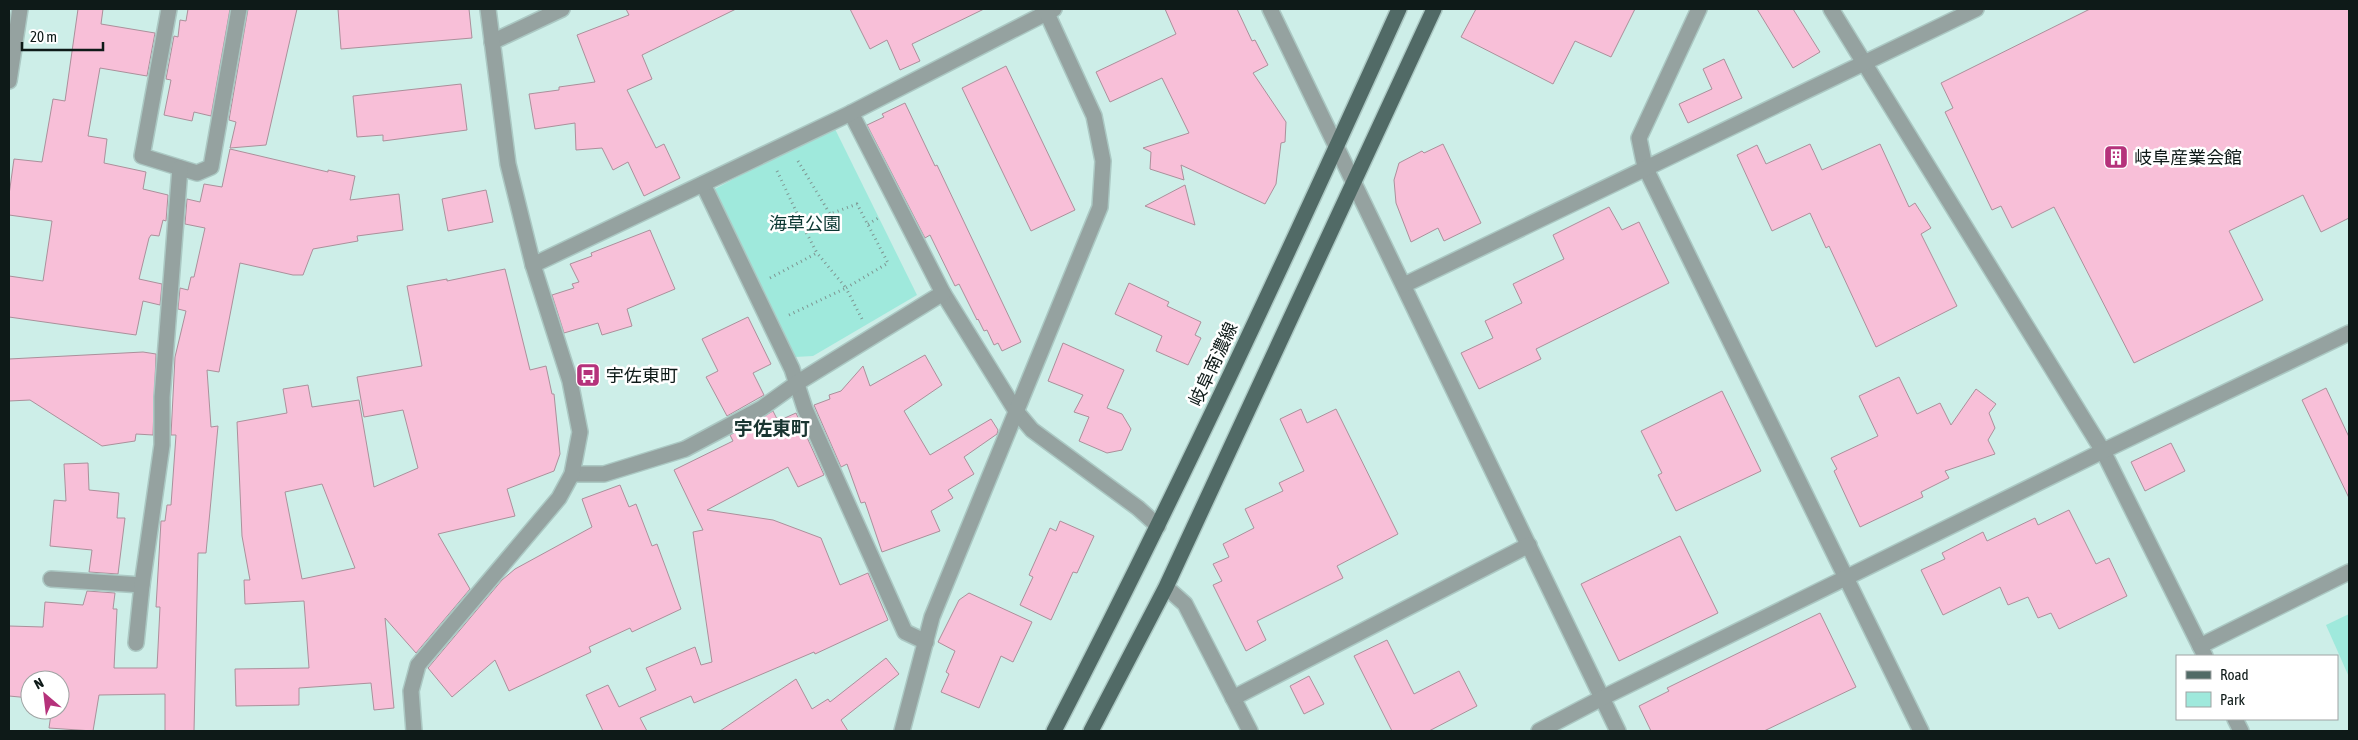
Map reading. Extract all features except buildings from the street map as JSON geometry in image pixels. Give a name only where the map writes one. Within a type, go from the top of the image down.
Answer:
[{"type":"main road","name":"岐阜南濃線","points":[[1054,731],[1158,526],[1399,9]]},
{"type":"main road","points":[[1092,731],[1166,587],[1434,9]]},
{"type":"street","points":[[9,81],[20,9]]},
{"type":"street","points":[[169,9],[142,156],[197,173],[211,168],[239,9]]},
{"type":"street","points":[[414,731],[411,691],[418,665],[559,498],[572,474],[580,432],[570,381],[533,265],[508,164],[488,9]]},
{"type":"street","points":[[492,42],[562,9]]},
{"type":"street","points":[[1270,9],[1618,731]]},
{"type":"street","points":[[1699,9],[1639,138],[1645,167],[1921,731]]},
{"type":"street","points":[[1830,9],[2103,451],[2203,651],[2349,572]]},
{"type":"street","points":[[1404,285],[1645,167],[1976,9]]},
{"type":"street","points":[[533,265],[851,113],[1048,10],[1094,116],[1103,161],[1100,207],[932,617],[902,731]]},
{"type":"street","points":[[851,113],[943,293],[1016,411],[1032,430],[1138,508],[1158,526]]},
{"type":"street","points":[[136,643],[142,585],[162,445],[162,397],[180,168]]},
{"type":"street","points":[[703,184],[792,369],[805,409],[905,632],[926,642]]},
{"type":"street","points":[[572,474],[604,474],[685,450],[762,408],[797,383],[943,293]]},
{"type":"street","points":[[1539,731],[1602,698],[1847,579],[2103,451],[2349,332]]},
{"type":"street","points":[[1233,698],[1529,545]]},
{"type":"street","points":[[51,579],[142,585]]},
{"type":"street","points":[[1166,587],[1185,604],[1250,731]]},
{"type":"path","points":[[790,163],[797,159],[830,214]]},
{"type":"path","points":[[774,165],[817,253],[846,288],[871,337]]},
{"type":"path","points":[[769,175],[784,167]]},
{"type":"path","points":[[783,308],[787,316],[846,288],[888,263],[857,204],[830,214],[806,232]]},
{"type":"path","points":[[771,286],[768,279],[817,253]]},
{"type":"green space","name":"海草公園","points":[[835,129],[917,295],[813,356],[795,357],[711,191],[771,159]]},
{"type":"green space","points":[[2349,614],[2349,677],[2326,625]]},
{"type":"place","name":"岐阜産業会館","points":[[2116,157]]},
{"type":"place","name":"宇佐東町","points":[[588,375]]},
{"type":"district","name":"宇佐東町","points":[[772,428]]}]
